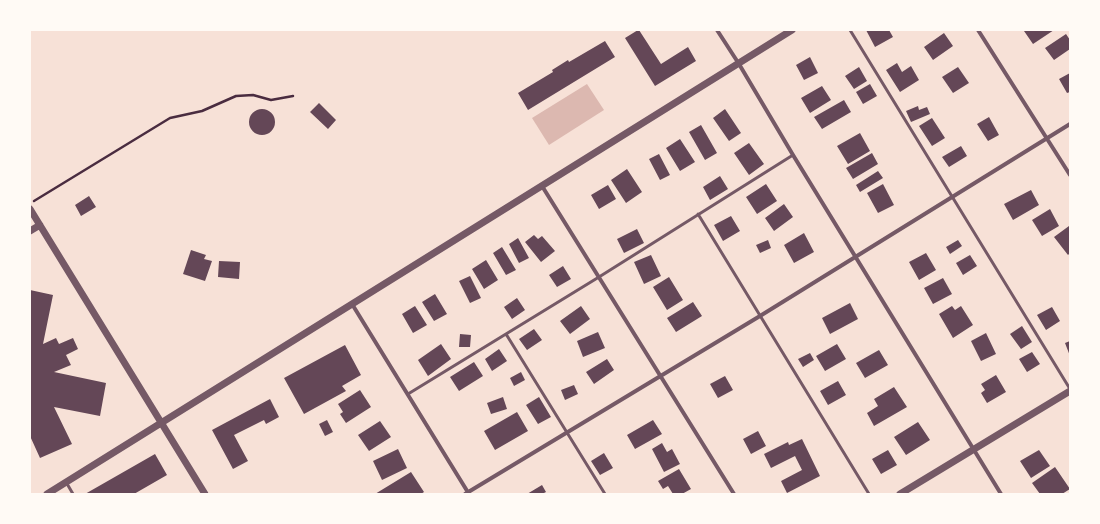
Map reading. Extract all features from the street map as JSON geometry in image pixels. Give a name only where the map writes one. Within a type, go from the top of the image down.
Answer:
[{"type":"street","points":[[717,30],[1001,494]]},
{"type":"street","points":[[47,494],[792,30]]},
{"type":"street","points":[[978,30],[1070,176]]},
{"type":"street","points":[[352,304],[468,493],[760,316],[1070,124]]},
{"type":"street","points":[[542,186],[734,494]]},
{"type":"street","points":[[30,209],[205,494]]},
{"type":"street","points":[[30,231],[40,225]]},
{"type":"street","points":[[900,494],[1070,390]]},
{"type":"lane","points":[[850,30],[1070,390]]},
{"type":"lane","points":[[408,394],[599,277],[793,155]]},
{"type":"lane","points":[[698,214],[869,494]]},
{"type":"lane","points":[[506,334],[605,494]]},
{"type":"lane","points":[[66,482],[73,494]]},
{"type":"path","points":[[30,204],[170,118],[202,111],[236,96],[253,95],[271,100],[293,96]]},
{"type":"shaded area","points":[[587,84],[604,110],[549,145],[532,118]]},
{"type":"building","points":[[638,30],[661,64],[688,47],[696,61],[655,86],[625,38]]},
{"type":"building","points":[[866,30],[889,30],[893,37],[875,47]]},
{"type":"building","points":[[1054,30],[1033,44],[1024,31]]},
{"type":"building","points":[[944,33],[953,46],[933,60],[924,47]]},
{"type":"building","points":[[1066,34],[1070,40],[1070,49],[1054,60],[1045,48]]},
{"type":"building","points":[[605,41],[615,57],[528,110],[518,93],[553,72],[552,70],[568,60],[569,62]]},
{"type":"building","points":[[810,57],[818,73],[804,80],[796,65]]},
{"type":"building","points":[[897,63],[902,72],[911,66],[919,80],[900,92],[886,70]]},
{"type":"building","points":[[859,67],[867,81],[854,89],[845,76]]},
{"type":"building","points":[[958,67],[969,83],[953,93],[942,77]]},
{"type":"building","points":[[1070,73],[1070,92],[1067,93],[1059,79]]},
{"type":"building","points":[[870,84],[877,96],[863,104],[856,92]]},
{"type":"building","points":[[822,86],[831,100],[810,113],[801,98]]},
{"type":"building","points":[[844,100],[851,112],[822,129],[814,117]]},
{"type":"building","points":[[319,103],[336,120],[328,129],[310,112]]},
{"type":"building","points":[[918,106],[919,110],[927,107],[930,114],[911,122],[906,111]]},
{"type":"building","points":[[262,109],[271,113],[275,122],[271,131],[262,135],[253,131],[249,122],[253,113]]},
{"type":"building","points":[[725,109],[741,133],[729,141],[713,118]]},
{"type":"building","points":[[989,117],[999,135],[988,141],[977,124]]},
{"type":"building","points":[[932,118],[945,138],[932,146],[919,126]]},
{"type":"building","points":[[701,125],[717,153],[705,160],[689,132]]},
{"type":"building","points":[[860,133],[870,151],[848,164],[837,146]]},
{"type":"building","points":[[680,139],[695,162],[680,171],[666,148]]},
{"type":"building","points":[[749,143],[764,164],[749,175],[734,153]]},
{"type":"building","points":[[961,146],[967,156],[949,167],[942,157]]},
{"type":"building","points":[[872,153],[878,164],[853,179],[846,168]]},
{"type":"building","points":[[659,154],[670,175],[660,180],[649,159]]},
{"type":"building","points":[[627,169],[642,192],[626,203],[611,180]]},
{"type":"building","points":[[878,171],[883,178],[860,192],[856,185]]},
{"type":"building","points":[[720,176],[728,189],[710,200],[703,187]]},
{"type":"building","points":[[766,184],[777,201],[757,214],[746,197]]},
{"type":"building","points":[[883,184],[894,205],[878,213],[867,193]]},
{"type":"building","points":[[608,185],[616,199],[599,209],[591,195]]},
{"type":"building","points":[[1031,190],[1039,205],[1013,220],[1004,204]]},
{"type":"building","points":[[89,196],[96,207],[81,216],[75,205]]},
{"type":"building","points":[[784,204],[793,217],[774,231],[765,218]]},
{"type":"building","points":[[1050,209],[1059,226],[1042,236],[1032,220]]},
{"type":"building","points":[[731,216],[740,231],[723,241],[714,225]]},
{"type":"building","points":[[1069,226],[1070,253],[1068,255],[1054,237]]},
{"type":"building","points":[[637,229],[644,243],[624,253],[617,239]]},
{"type":"building","points":[[804,233],[814,252],[794,263],[784,245]]},
{"type":"building","points":[[534,235],[538,239],[542,236],[555,251],[541,262],[525,242]]},
{"type":"building","points":[[518,238],[529,258],[519,263],[509,244]]},
{"type":"building","points":[[768,240],[771,248],[760,253],[756,245]]},
{"type":"building","points":[[958,240],[962,246],[950,254],[946,247]]},
{"type":"building","points":[[502,247],[516,270],[506,275],[493,253]]},
{"type":"building","points":[[191,250],[206,255],[204,259],[212,261],[205,281],[183,274]]},
{"type":"building","points":[[926,253],[936,270],[919,280],[909,262]]},
{"type":"building","points":[[651,255],[661,276],[644,284],[634,262]]},
{"type":"building","points":[[970,255],[977,266],[963,275],[956,263]]},
{"type":"building","points":[[486,260],[498,280],[484,289],[472,269]]},
{"type":"building","points":[[219,261],[240,262],[239,279],[218,277]]},
{"type":"building","points":[[563,266],[571,279],[557,287],[549,275]]},
{"type":"building","points":[[470,276],[481,298],[470,303],[459,281]]},
{"type":"building","points":[[669,277],[683,300],[667,310],[653,287]]},
{"type":"building","points":[[943,278],[952,294],[933,304],[924,288]]},
{"type":"building","points":[[30,290],[53,295],[43,344],[56,338],[59,344],[73,338],[78,349],[66,355],[71,365],[54,372],[106,383],[100,416],[54,407],[72,444],[40,458],[30,436]]},
{"type":"building","points":[[435,294],[447,314],[434,321],[422,302]]},
{"type":"building","points":[[517,298],[525,310],[512,319],[504,307]]},
{"type":"building","points":[[693,302],[702,316],[676,332],[667,318]]},
{"type":"building","points":[[850,303],[858,319],[830,334],[822,318]]},
{"type":"building","points":[[415,306],[427,325],[413,333],[402,314]]},
{"type":"building","points":[[581,306],[590,319],[570,334],[560,321]]},
{"type":"building","points":[[952,306],[955,310],[961,306],[973,325],[953,338],[939,314]]},
{"type":"building","points":[[1052,307],[1060,321],[1046,330],[1037,315]]},
{"type":"building","points":[[1022,326],[1032,342],[1021,349],[1010,334]]},
{"type":"building","points":[[534,329],[542,340],[527,350],[519,339]]},
{"type":"building","points":[[598,332],[605,348],[583,357],[577,341]]},
{"type":"building","points":[[986,333],[996,354],[981,361],[971,341]]},
{"type":"building","points":[[460,334],[471,335],[470,347],[459,347]]},
{"type":"building","points":[[1070,341],[1070,356],[1065,343]]},
{"type":"building","points":[[441,344],[451,359],[428,376],[418,360]]},
{"type":"building","points":[[837,344],[846,359],[825,371],[816,356]]},
{"type":"building","points":[[345,345],[361,375],[342,386],[346,391],[304,414],[284,378]]},
{"type":"building","points":[[499,349],[507,361],[492,371],[485,359]]},
{"type":"building","points":[[879,350],[888,365],[865,378],[856,363]]},
{"type":"building","points":[[1032,352],[1040,364],[1027,372],[1019,359]]},
{"type":"building","points":[[810,353],[814,360],[803,367],[798,359]]},
{"type":"building","points":[[607,359],[614,370],[594,384],[586,372]]},
{"type":"building","points":[[474,362],[483,376],[459,391],[450,377]]},
{"type":"building","points":[[521,372],[525,380],[514,386],[510,378]]},
{"type":"building","points":[[996,375],[1006,392],[987,403],[981,393],[985,390],[981,384]]},
{"type":"building","points":[[725,376],[733,390],[718,398],[710,384]]},
{"type":"building","points":[[838,381],[846,395],[828,405],[820,391]]},
{"type":"building","points":[[574,385],[578,394],[565,400],[561,390]]},
{"type":"building","points":[[894,387],[907,407],[874,426],[867,413],[878,406],[874,399]]},
{"type":"building","points":[[360,390],[371,407],[346,423],[340,414],[343,412],[338,404]]},
{"type":"building","points":[[503,397],[507,409],[491,414],[487,403]]},
{"type":"building","points":[[539,397],[551,417],[538,424],[526,405]]},
{"type":"building","points":[[270,399],[279,417],[266,424],[264,420],[234,435],[248,461],[233,469],[212,430]]},
{"type":"building","points":[[517,412],[528,431],[495,450],[484,431]]},
{"type":"building","points":[[327,420],[333,432],[325,436],[319,424]]},
{"type":"building","points":[[653,420],[662,434],[635,449],[627,435]]},
{"type":"building","points":[[380,421],[391,437],[369,451],[358,435]]},
{"type":"building","points":[[918,422],[930,440],[906,455],[894,437]]},
{"type":"building","points":[[758,431],[766,446],[751,454],[743,439]]},
{"type":"building","points":[[802,439],[820,476],[787,493],[781,481],[802,470],[795,456],[771,468],[764,454],[788,442],[789,445]]},
{"type":"building","points":[[662,443],[667,452],[672,449],[680,464],[664,472],[652,449]]},
{"type":"building","points":[[398,449],[407,468],[382,480],[373,461]]},
{"type":"building","points":[[888,450],[897,465],[881,474],[872,459]]},
{"type":"building","points":[[1039,450],[1050,466],[1031,478],[1020,461]]},
{"type":"building","points":[[604,453],[613,468],[600,475],[591,461]]},
{"type":"building","points":[[155,454],[167,475],[134,494],[85,494]]},
{"type":"building","points":[[1055,467],[1070,489],[1062,494],[1040,494],[1032,483]]},
{"type":"building","points":[[679,469],[691,489],[682,494],[673,494],[668,486],[663,489],[658,481]]},
{"type":"building","points":[[411,472],[424,492],[421,494],[375,494]]},
{"type":"building","points":[[542,485],[546,492],[542,494],[527,494]]}]
